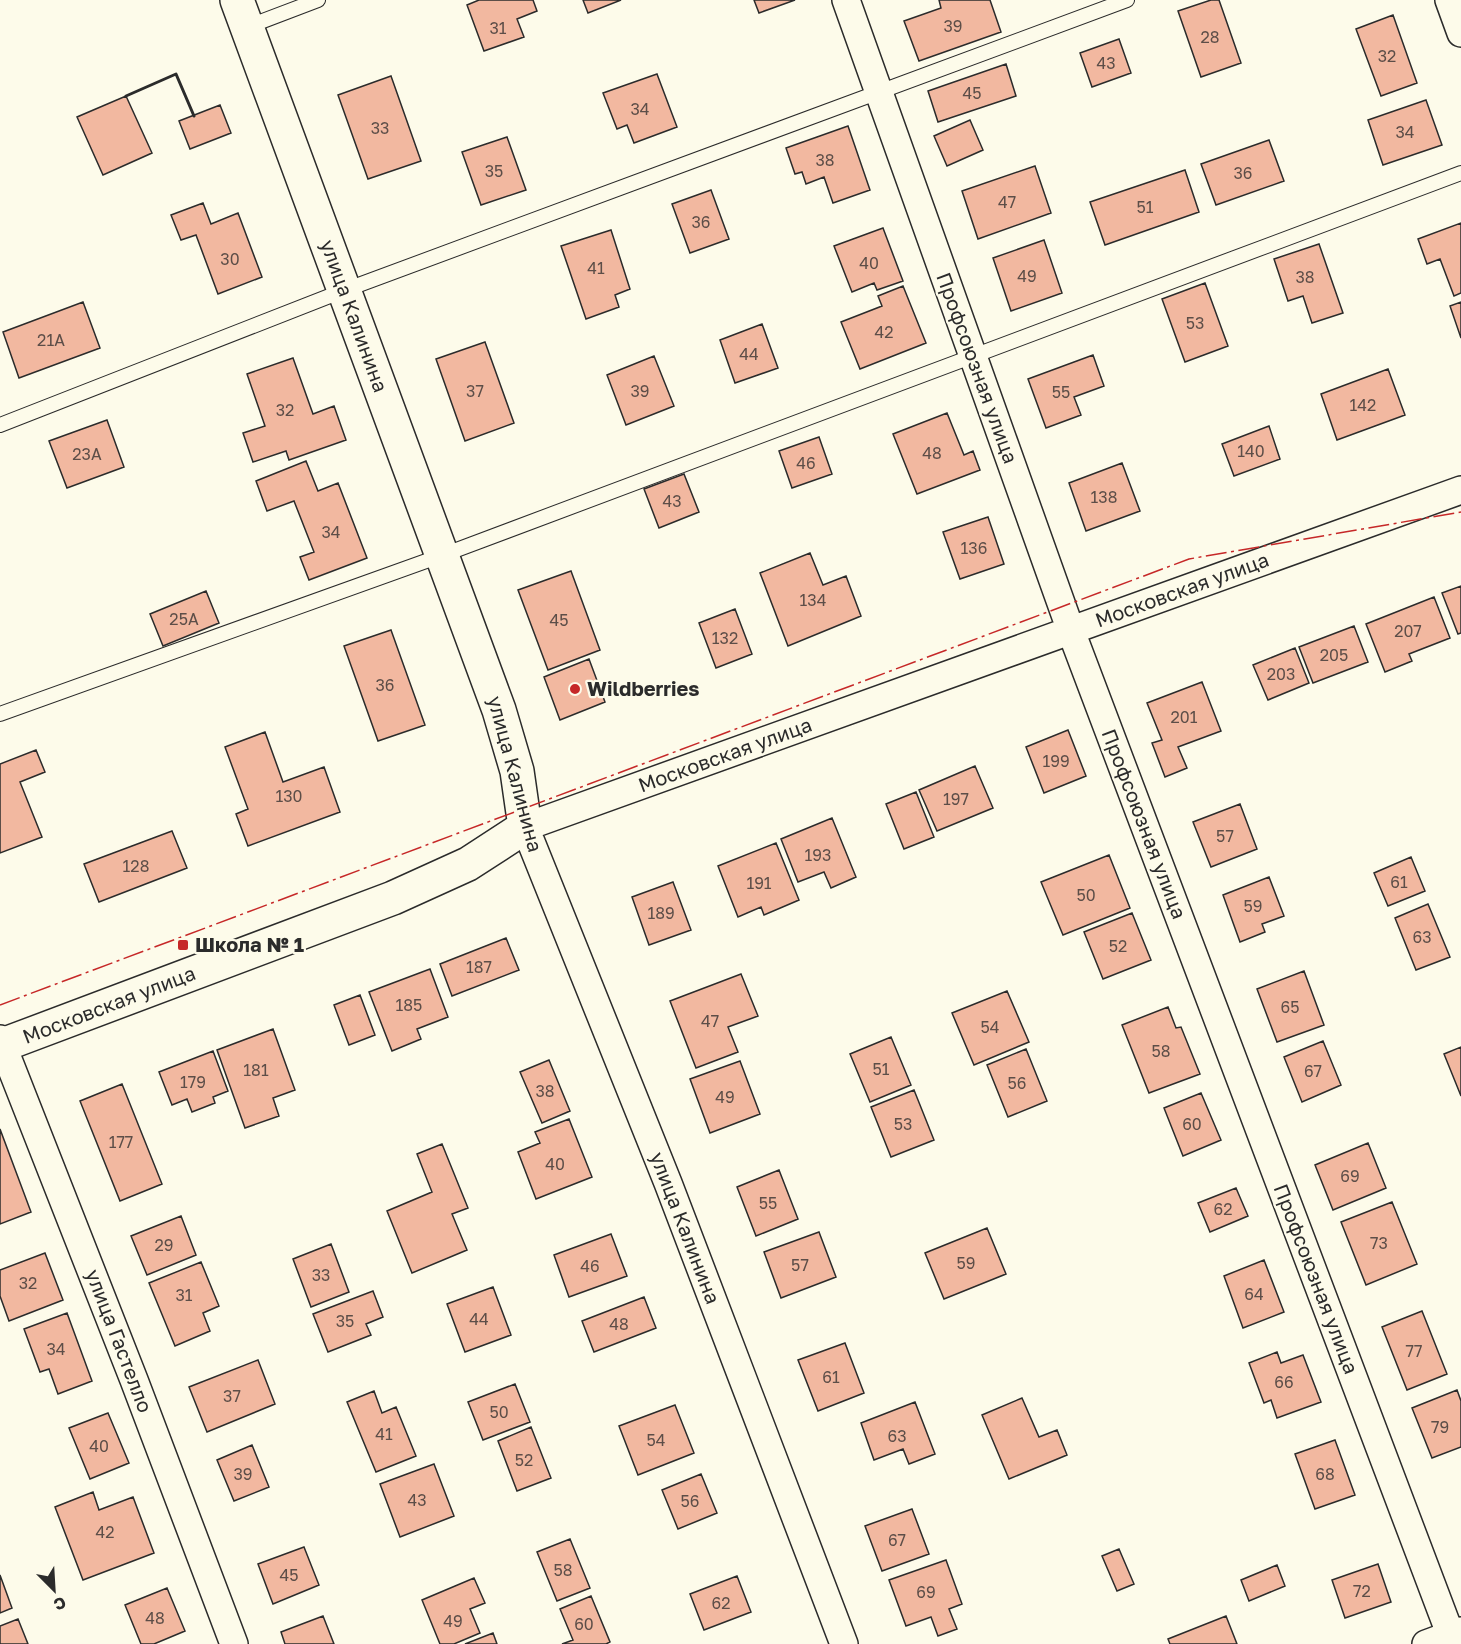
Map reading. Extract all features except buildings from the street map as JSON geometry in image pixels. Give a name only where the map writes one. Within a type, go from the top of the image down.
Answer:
[{"type":"main road","name":"улица Калинина","points":[[242,14],[499,710],[517,771],[525,827]]},
{"type":"main road","name":"Московская улица","points":[[1,1044],[393,898],[468,864],[525,827]]},
{"type":"street","name":"Профсоюзная улица","points":[[846,0],[1071,631],[1456,1636]]},
{"type":"street","points":[[1449,0],[1461,33]]},
{"type":"street","name":"Московская улица","points":[[525,827],[1461,489]]},
{"type":"street","name":"улица Калинина","points":[[525,827],[673,1194],[844,1644]]},
{"type":"street","name":"улица Гастелло","points":[[1,1044],[135,1380],[234,1644]]},
{"type":"street","points":[[1426,1644],[1456,1636]]},
{"type":"lane","points":[[242,14],[318,0]]},
{"type":"lane","points":[[0,425],[345,290],[1127,0]]},
{"type":"lane","points":[[0,714],[443,555],[1461,172]]},
{"type":"wall","points":[[126,96],[176,74],[194,116]]},
{"type":"power","points":[[0,1005],[1189,559],[1461,512]]},
{"type":"place","name":"Wildberries","points":[[575,689]]},
{"type":"place","name":"Школа № 1","points":[[183,945]]}]
